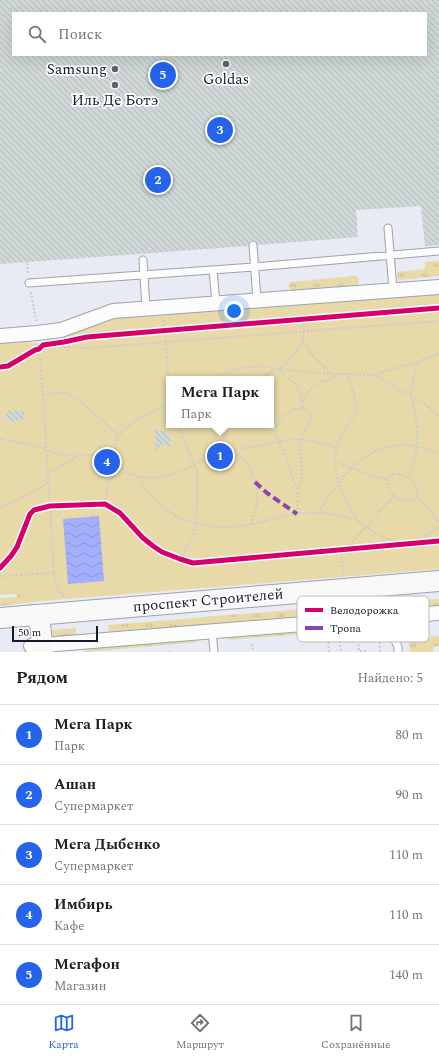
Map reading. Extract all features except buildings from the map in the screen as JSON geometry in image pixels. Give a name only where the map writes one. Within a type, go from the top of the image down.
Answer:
[{"type":"street","points":[[0,336],[67,329],[113,311],[439,287]]},
{"type":"street","name":"проспект Строителей","points":[[0,626],[34,621],[439,581]]},
{"type":"street","name":"проспект Строителей","points":[[387,596],[439,592]]},
{"type":"street","name":"проспект Строителей","points":[[0,618],[34,621],[76,620],[297,603]]},
{"type":"street","points":[[429,614],[439,613]]},
{"type":"street","points":[[34,621],[37,649],[297,625]]},
{"type":"lane","points":[[388,228],[393,290]]},
{"type":"lane","points":[[252,245],[257,300]]},
{"type":"lane","points":[[29,283],[254,267],[439,251]]},
{"type":"lane","points":[[143,260],[146,308]]},
{"type":"lane","points":[[213,270],[216,303]]},
{"type":"lane","points":[[212,632],[214,652]]},
{"type":"lane","points":[[396,642],[398,652]]},
{"type":"path","points":[[27,263],[36,326]]},
{"type":"path","points":[[164,319],[168,376]]},
{"type":"path","points":[[304,319],[304,342],[314,357],[332,374]]},
{"type":"path","points":[[296,320],[312,319]]},
{"type":"path","points":[[39,346],[88,348],[439,321]]},
{"type":"path","points":[[157,331],[172,330]]},
{"type":"path","points":[[0,367],[8,366],[39,346],[64,342]]},
{"type":"path","points":[[266,376],[284,366],[304,342]]},
{"type":"path","points":[[39,346],[54,573],[57,588],[67,601]]},
{"type":"path","points":[[219,376],[240,368],[262,366],[277,369],[332,374],[374,375],[439,354]]},
{"type":"path","points":[[408,478],[415,461],[417,446],[417,421],[411,396],[413,380],[420,361]]},
{"type":"path","points":[[277,369],[296,385],[302,396],[302,408]]},
{"type":"path","points":[[302,402],[312,388],[317,384],[341,374]]},
{"type":"path","points":[[347,374],[355,398],[356,412],[336,447],[335,462],[338,483],[357,521]]},
{"type":"path","points":[[374,375],[424,403],[439,416]]},
{"type":"path","points":[[43,395],[66,392],[86,406],[119,436]]},
{"type":"path","points":[[166,405],[142,417],[119,436],[115,444],[116,463],[130,474],[140,477],[168,476],[194,465],[208,456],[218,446],[226,432],[227,428]]},
{"type":"path","points":[[297,514],[298,488],[302,476],[300,439],[311,417],[309,411],[302,408],[294,409],[282,417],[278,422],[276,429],[278,442],[288,461],[293,483],[298,488]]},
{"type":"path","points":[[179,428],[196,472],[197,503],[196,523],[192,538],[180,559]]},
{"type":"path","points":[[0,439],[41,447],[57,454],[78,456],[115,453]]},
{"type":"path","points":[[232,450],[291,439],[300,439],[336,447]]},
{"type":"path","points":[[222,440],[246,462],[250,467],[256,482],[257,504],[251,524]]},
{"type":"path","points":[[319,513],[338,483],[362,458],[377,450],[399,445],[409,445],[417,446],[439,454]]},
{"type":"path","points":[[48,473],[78,456]]},
{"type":"path","points":[[335,462],[380,478],[387,479],[394,474],[400,474],[413,482],[417,489],[416,500],[401,500],[394,497],[389,488],[387,479]]},
{"type":"path","points":[[105,504],[109,480],[113,472],[119,466]]},
{"type":"path","points":[[140,477],[142,484],[149,494],[162,506],[180,518],[196,523],[216,526],[236,526],[297,514],[319,513],[343,516],[357,521],[384,538],[403,544]]},
{"type":"path","points":[[0,507],[23,498],[49,482]]},
{"type":"path","points":[[417,496],[432,512],[439,523]]},
{"type":"path","points":[[346,548],[394,497]]},
{"type":"path","points":[[0,568],[17,547],[30,514],[34,510],[50,506],[105,504],[120,513],[153,546],[162,552],[193,563],[346,548],[439,541]]},
{"type":"path","points":[[412,543],[439,528]]},
{"type":"path","points":[[341,549],[343,577]]},
{"type":"path","points":[[0,576],[54,573]]},
{"type":"path","points":[[328,642],[329,652]]},
{"type":"path","points":[[340,642],[341,652]]},
{"type":"path","points":[[358,642],[359,651],[367,652]]},
{"type":"path","points":[[379,642],[380,652]]},
{"type":"path","points":[[252,644],[253,652]]},
{"type":"green space","points":[[439,261],[439,276],[398,280],[397,272],[425,269],[425,262]]},
{"type":"green space","points":[[354,276],[358,277],[359,281],[356,287],[291,290],[288,286],[291,282]]},
{"type":"green space","points":[[439,294],[439,569],[29,602],[14,589],[0,590],[0,342],[28,340],[32,343],[44,343],[48,339],[63,337],[109,319]]},
{"type":"green space","points":[[0,581],[35,598],[35,602],[0,606],[0,598],[17,597],[17,594],[0,595]]},
{"type":"green space","points":[[439,599],[439,607],[429,608],[429,600]]},
{"type":"green space","points":[[297,609],[297,619],[109,634],[108,625]]},
{"type":"green space","points":[[76,628],[76,636],[50,637],[50,631],[52,630]]},
{"type":"green space","points":[[297,630],[297,635],[227,640],[238,635]]},
{"type":"green space","points":[[439,636],[439,646],[433,647],[433,652],[410,652],[409,643],[406,642],[429,642],[429,637]]},
{"type":"green space","points":[[188,639],[199,642],[85,652],[84,648]]},
{"type":"water","points":[[99,516],[104,581],[68,584],[63,519]]},
{"type":"marked path","points":[[255,482],[267,493],[297,514]]},
{"type":"cycle path","points":[[0,367],[8,366],[39,349],[43,345],[87,337],[439,308]]},
{"type":"cycle path","points":[[0,568],[17,547],[30,514],[34,510],[50,506],[105,504],[120,513],[143,538],[153,546],[162,552],[193,563],[439,541]]},
{"type":"place","name":"Goldas","points":[[226,64]]},
{"type":"place","name":"Samsung","points":[[115,69]]},
{"type":"place","name":"Мегафон","points":[[163,75]]},
{"type":"place","name":"Иль Де Ботэ","points":[[115,85]]},
{"type":"place","name":"Мега Дыбенко","points":[[220,130]]},
{"type":"place","name":"Ашан","points":[[158,180]]},
{"type":"place","name":"Мега Парк","points":[[220,456]]},
{"type":"place","name":"Имбирь","points":[[107,462]]}]
